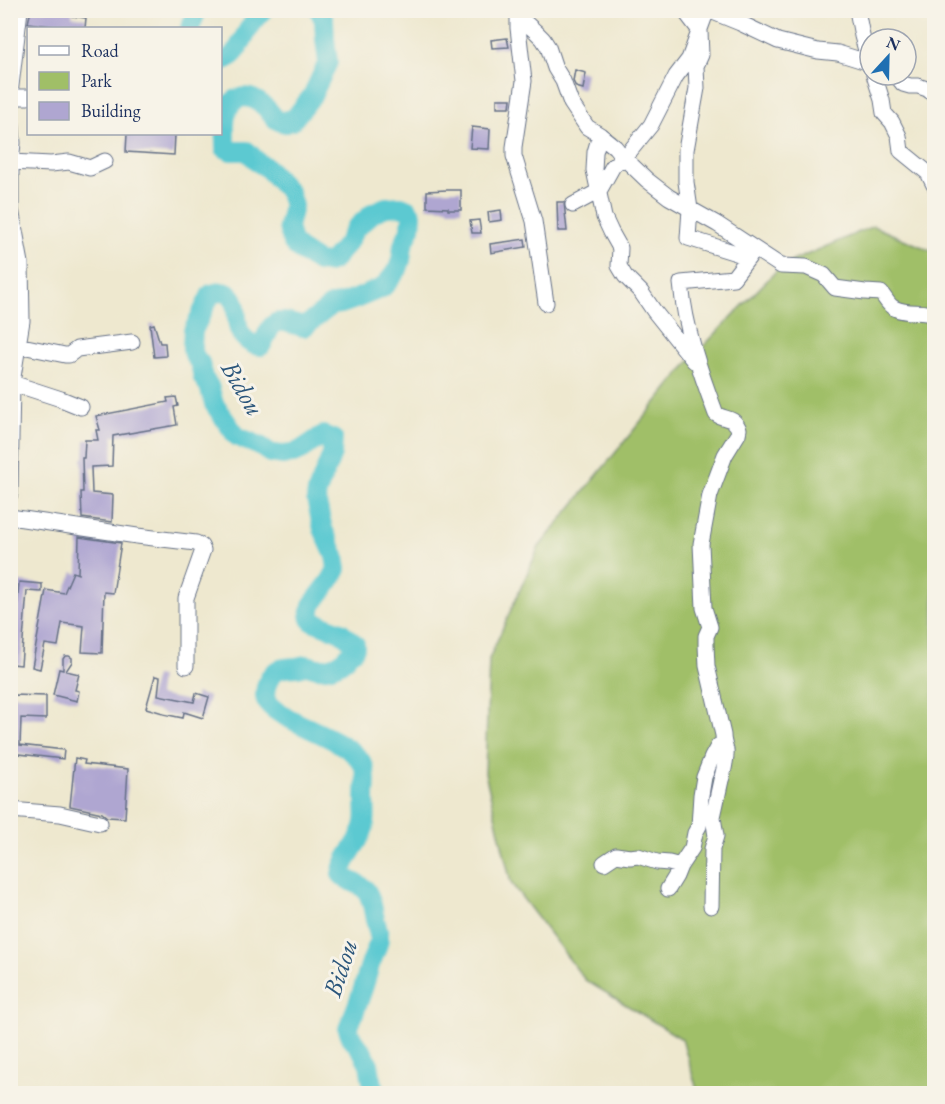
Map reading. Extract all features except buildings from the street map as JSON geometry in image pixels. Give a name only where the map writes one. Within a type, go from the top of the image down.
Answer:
[{"type":"street","points":[[10,494],[12,481],[11,383],[22,321],[21,263],[11,209],[13,143],[10,97],[20,10]]},
{"type":"street","points":[[684,10],[700,31],[701,55],[696,66],[697,88],[686,150],[686,182],[690,209],[688,238],[748,257],[733,278],[681,282],[683,302],[700,371],[716,414],[721,418],[730,418],[739,429],[725,455],[710,495],[701,544],[704,608],[710,627],[706,636],[706,666],[723,735],[726,758],[713,817],[716,836],[712,849],[711,906]]},
{"type":"street","points":[[573,205],[599,190],[613,166],[630,151],[651,125],[676,76],[689,59],[708,10],[778,41],[818,51],[838,53],[858,60]]},
{"type":"street","points":[[857,10],[861,27]]},
{"type":"street","points":[[518,13],[548,47],[571,103],[586,127],[615,147],[662,192],[717,224],[781,266],[806,267],[824,275],[835,288],[881,293],[894,308],[912,312],[929,312],[934,315]]},
{"type":"street","points":[[518,13],[524,81],[514,156],[534,221],[546,303]]},
{"type":"street","points":[[918,86],[934,94]]},
{"type":"street","points":[[878,87],[884,113],[899,136],[901,151],[928,173],[934,185]]},
{"type":"street","points":[[10,97],[27,97]]},
{"type":"street","points":[[600,135],[595,152],[594,170],[604,217],[620,248],[619,266],[700,371]]},
{"type":"street","points":[[11,162],[51,164],[69,162],[90,168],[105,161]]},
{"type":"street","points":[[17,345],[69,355],[77,349],[132,342]]},
{"type":"street","points":[[11,383],[81,407]]},
{"type":"street","points":[[10,516],[196,543],[201,546],[202,550],[186,598],[186,666]]},
{"type":"street","points":[[668,889],[690,853],[699,826],[701,795],[709,764],[718,746],[723,743]]},
{"type":"street","points":[[10,810],[60,814],[100,823]]},
{"type":"street","points":[[604,862],[616,855],[638,856],[680,866]]},
{"type":"green space","points":[[873,226],[934,252],[934,1093],[698,1093],[682,1039],[585,980],[511,883],[485,773],[489,659],[539,547],[692,358],[781,266]]},
{"type":"waterway","name":"Bidou","points":[[190,27],[197,10]]},
{"type":"waterway","name":"Bidou","points":[[222,61],[231,57],[263,10]]},
{"type":"waterway","name":"Bidou","points":[[319,10],[324,20],[328,62],[312,96],[292,121],[288,120],[286,123],[276,119],[265,107],[253,99],[237,99],[226,115],[225,148],[231,151],[247,151],[266,167],[289,192],[293,206],[288,227],[292,242],[298,249],[318,262],[333,261],[355,229],[374,212],[386,207],[401,206],[408,209],[412,215],[411,228],[403,245],[398,269],[382,288],[341,304],[332,305],[304,327],[286,322],[274,324],[261,346],[250,343],[241,334],[236,306],[231,296],[220,292],[211,294],[193,331],[192,348],[200,363],[203,378],[209,386],[214,404],[238,437],[270,453],[282,455],[293,454],[323,435],[333,439],[332,454],[316,499],[323,529],[335,556],[337,569],[312,605],[310,616],[312,621],[341,632],[355,644],[355,647],[344,660],[332,667],[319,668],[306,665],[278,670],[271,675],[265,696],[270,705],[280,714],[346,748],[358,758],[365,770],[366,817],[364,827],[346,859],[341,874],[367,892],[379,933],[377,949],[348,1029],[369,1064],[372,1082],[378,1094]]}]
